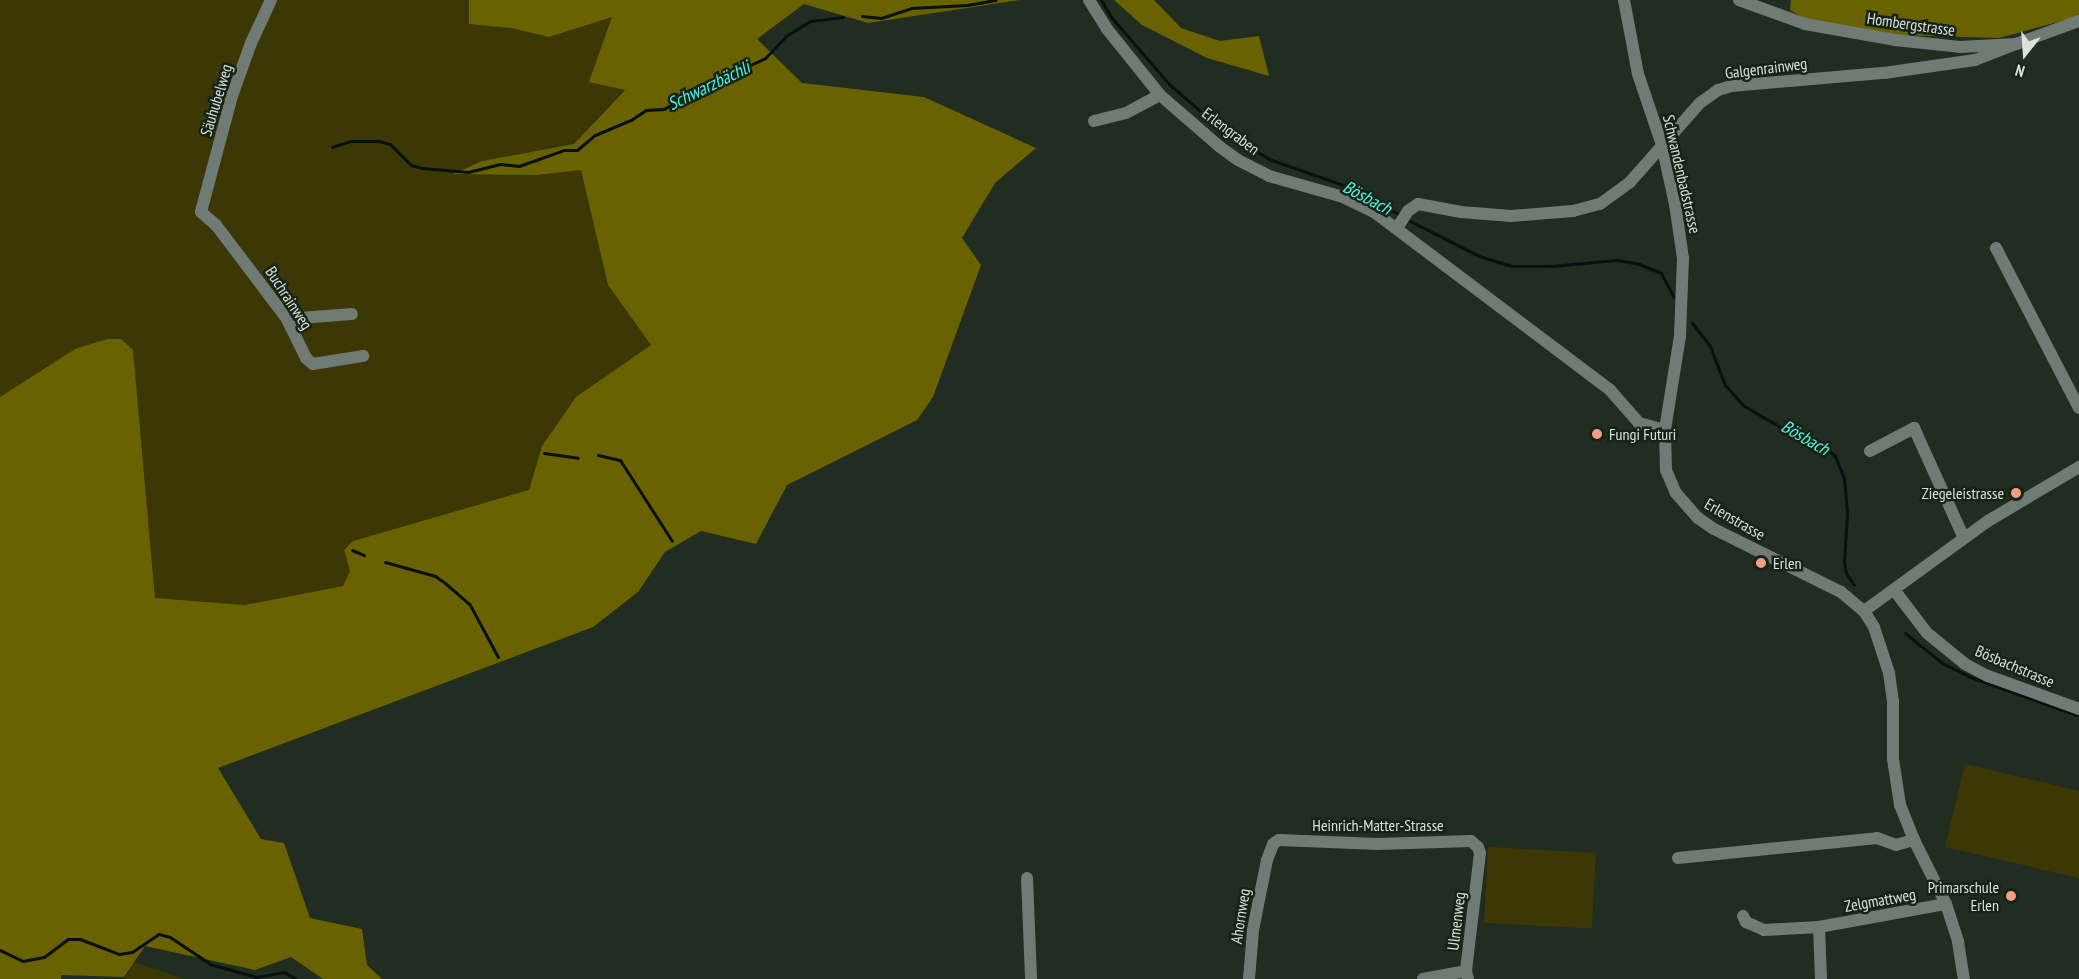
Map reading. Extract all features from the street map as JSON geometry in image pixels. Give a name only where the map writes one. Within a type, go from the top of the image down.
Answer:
[{"type":"street","name":"Säuhubelweg","points":[[201,212],[232,96],[251,43],[271,0]]},
{"type":"street","name":"Erlengraben","points":[[1089,0],[1107,29],[1160,94],[1238,160],[1269,176],[1402,220]]},
{"type":"street","name":"Schwandenbadstrasse","points":[[1624,0],[1638,74],[1662,145],[1680,231],[1684,274],[1680,336],[1665,430]]},
{"type":"street","name":"Hombergstrasse","points":[[1739,0],[1805,24],[1895,40],[1960,47],[2016,44],[2079,21]]},
{"type":"street","name":"Galgenrainweg","points":[[1402,220],[1423,203],[1461,212],[1511,216],[1587,208],[1621,190],[1708,96],[1731,86],[1884,73],[1975,60],[2016,44]]},
{"type":"street","points":[[1094,121],[1126,113],[1160,94]]},
{"type":"street","name":"Buchrainweg","points":[[201,212],[216,225],[287,319],[306,358],[313,364],[363,356]]},
{"type":"street","points":[[1402,220],[1611,390],[1639,423],[1665,430]]},
{"type":"street","points":[[1996,248],[2079,408]]},
{"type":"street","points":[[287,319],[352,314]]},
{"type":"street","points":[[1870,451],[1914,428],[1964,538]]},
{"type":"street","name":"Erlenstrasse","points":[[1665,430],[1666,470],[1676,494],[1698,518],[1736,540],[1826,584],[1864,611],[1881,641],[1889,673],[1895,782],[1900,805],[1914,840],[1946,903],[1958,942],[1964,979]]},
{"type":"street","points":[[1864,611],[1895,591],[1964,538],[2033,493],[2079,467]]},
{"type":"street","name":"Bösbachstrasse","points":[[1895,591],[1927,633],[1965,664],[1988,676],[2079,709]]},
{"type":"street","points":[[1678,858],[1877,838],[1896,845],[1914,840]]},
{"type":"street","name":"Heinrich-Matter-Strasse","points":[[1267,860],[1273,844],[1280,840],[1378,844],[1471,841],[1478,846],[1479,867]]},
{"type":"street","name":"Ahornweg","points":[[1249,979],[1253,930],[1267,860]]},
{"type":"street","name":"Ulmenweg","points":[[1467,975],[1479,867]]},
{"type":"street","points":[[1027,878],[1031,979]]},
{"type":"street","name":"Zelgmattweg","points":[[1743,916],[1746,922],[1764,930],[1819,927],[1946,903]]},
{"type":"street","points":[[1819,927],[1821,979]]},
{"type":"street","points":[[1423,979],[1467,975]]},
{"type":"shaded area","points":[[0,0],[469,0],[470,24],[511,28],[549,37],[612,17],[625,89],[574,144],[482,161],[455,173],[537,175],[581,170],[608,285],[651,345],[576,397],[542,446],[529,490],[353,541],[344,550],[350,571],[343,586],[245,605],[155,598],[133,350],[75,349],[0,397]]},
{"type":"shaded area","points":[[469,0],[1020,0],[868,23],[804,4],[757,39],[802,83],[924,97],[1036,148],[995,183],[962,238],[981,265],[933,397],[917,420],[787,485],[756,544],[701,531],[665,552],[638,592],[593,627],[218,768],[261,839],[284,843],[310,918],[362,929],[367,965],[382,979],[323,979],[291,957],[255,970],[145,946],[124,977],[61,975],[61,979],[0,979],[0,397],[75,349],[107,339],[121,339],[133,350],[155,598],[245,605],[343,586],[350,571],[344,550],[353,541],[529,490],[542,446],[576,397],[651,345],[608,285],[581,170],[537,175],[453,174],[482,161],[574,144],[625,90],[589,82],[612,17],[549,37],[511,28],[469,24]]},
{"type":"shaded area","points":[[1114,0],[1154,0],[1181,28],[1220,41],[1259,36],[1269,76],[1207,58],[1142,25]]},
{"type":"shaded area","points":[[1791,0],[2079,0],[2079,16],[1999,38],[1897,35],[1803,18],[1790,10]]},
{"type":"shaded area","points":[[1965,764],[2079,791],[2079,878],[1945,847]]},
{"type":"shaded area","points":[[1488,847],[1596,853],[1592,929],[1484,923]]},
{"type":"shaded area","points":[[134,962],[184,979],[124,979]]},
{"type":"waterway","name":"Schwarzbächli","points":[[862,16],[881,18],[911,8],[967,5],[996,0]]},
{"type":"waterway","name":"Bösbach","points":[[1101,0],[1112,18],[1169,84],[1222,130],[1269,159],[1354,189],[1402,216]]},
{"type":"waterway","name":"Schwarzbächli","points":[[332,147],[350,141],[378,141],[390,144],[411,165],[422,168],[468,172],[500,164],[519,166],[564,150],[577,150],[595,135],[631,120],[646,110],[664,109],[707,83],[729,79],[765,58],[786,36],[810,21],[843,17]]},
{"type":"waterway","name":"Bösbach","points":[[1408,220],[1479,256],[1512,266],[1551,266],[1617,260],[1639,264],[1661,273],[1674,297]]},
{"type":"waterway","name":"Bösbach","points":[[1692,323],[1710,346],[1725,385],[1744,406],[1782,428],[1819,443],[1835,456],[1844,478],[1847,515],[1844,562],[1846,573],[1854,585]]},
{"type":"waterway","points":[[544,453],[578,458]]},
{"type":"waterway","points":[[598,455],[620,460],[672,541]]},
{"type":"waterway","points":[[352,550],[364,555]]},
{"type":"waterway","points":[[385,562],[435,576],[445,583],[470,605],[498,657]]},
{"type":"waterway","name":"Bösbach","points":[[1905,633],[1942,663],[1973,678],[2079,716]]},
{"type":"waterway","points":[[0,950],[23,961],[44,957],[68,939],[80,939],[119,954],[132,952],[159,934],[170,937],[210,964],[256,977],[284,972],[296,979]]},
{"type":"place","name":"Fungi Futuri","points":[[1597,434]]},
{"type":"place","name":"Ziegeleistrasse","points":[[2016,493]]},
{"type":"place","name":"Erlen","points":[[1761,563]]},
{"type":"place","name":"Primarschule Erlen","points":[[2011,896]]}]
